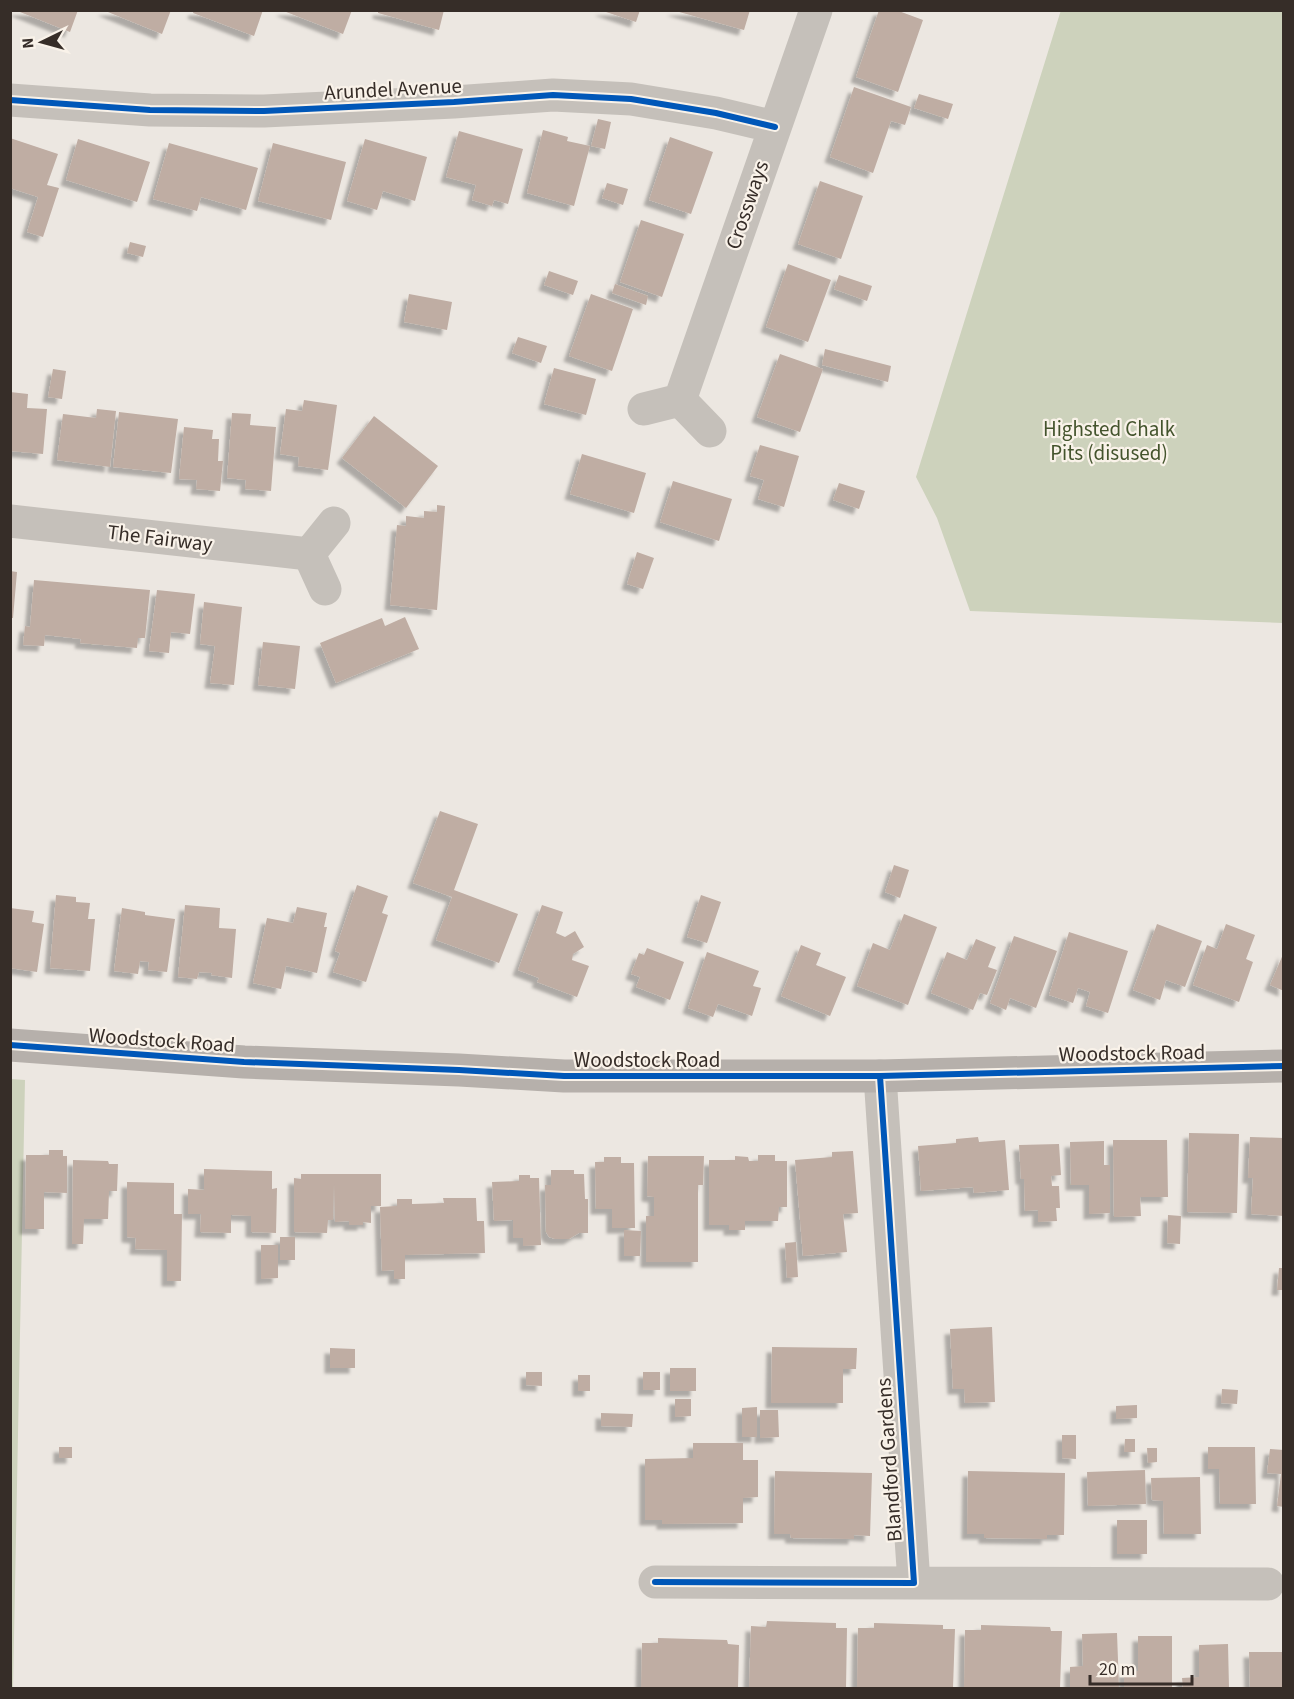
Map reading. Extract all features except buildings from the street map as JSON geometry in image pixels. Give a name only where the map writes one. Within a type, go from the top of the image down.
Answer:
[{"type":"street","name":"Crossways","points":[[680,400],[816,10]]},
{"type":"street","name":"Arundel Avenue","points":[[10,100],[150,110],[264,111],[553,95],[631,99],[716,113],[775,127]]},
{"type":"street","points":[[644,409],[680,400],[710,431]]},
{"type":"street","name":"The Fairway","points":[[10,521],[309,554]]},
{"type":"street","points":[[325,589],[309,554],[334,523]]},
{"type":"street","name":"Woodstock Road","points":[[10,1045],[232,1062],[459,1070],[564,1077],[880,1076],[1284,1066]]},
{"type":"street","name":"Blandford Gardens","points":[[880,1076],[914,1583]]},
{"type":"street","points":[[655,1582],[1268,1584]]},
{"type":"green space","name":"Highsted Chalk Pits (disused)","points":[[1061,10],[1283,11],[1283,623],[970,611],[937,518],[916,477]]},
{"type":"green space","points":[[11,1079],[25,1080],[13,1688],[10,1688]]},
{"type":"cycle path","points":[[10,100],[150,110],[264,111],[553,95],[631,99],[716,113],[775,127]]},
{"type":"cycle path","points":[[10,1045],[244,1062],[564,1076],[880,1076],[1284,1066]]},
{"type":"cycle path","points":[[655,1582],[914,1583],[880,1076]]}]
